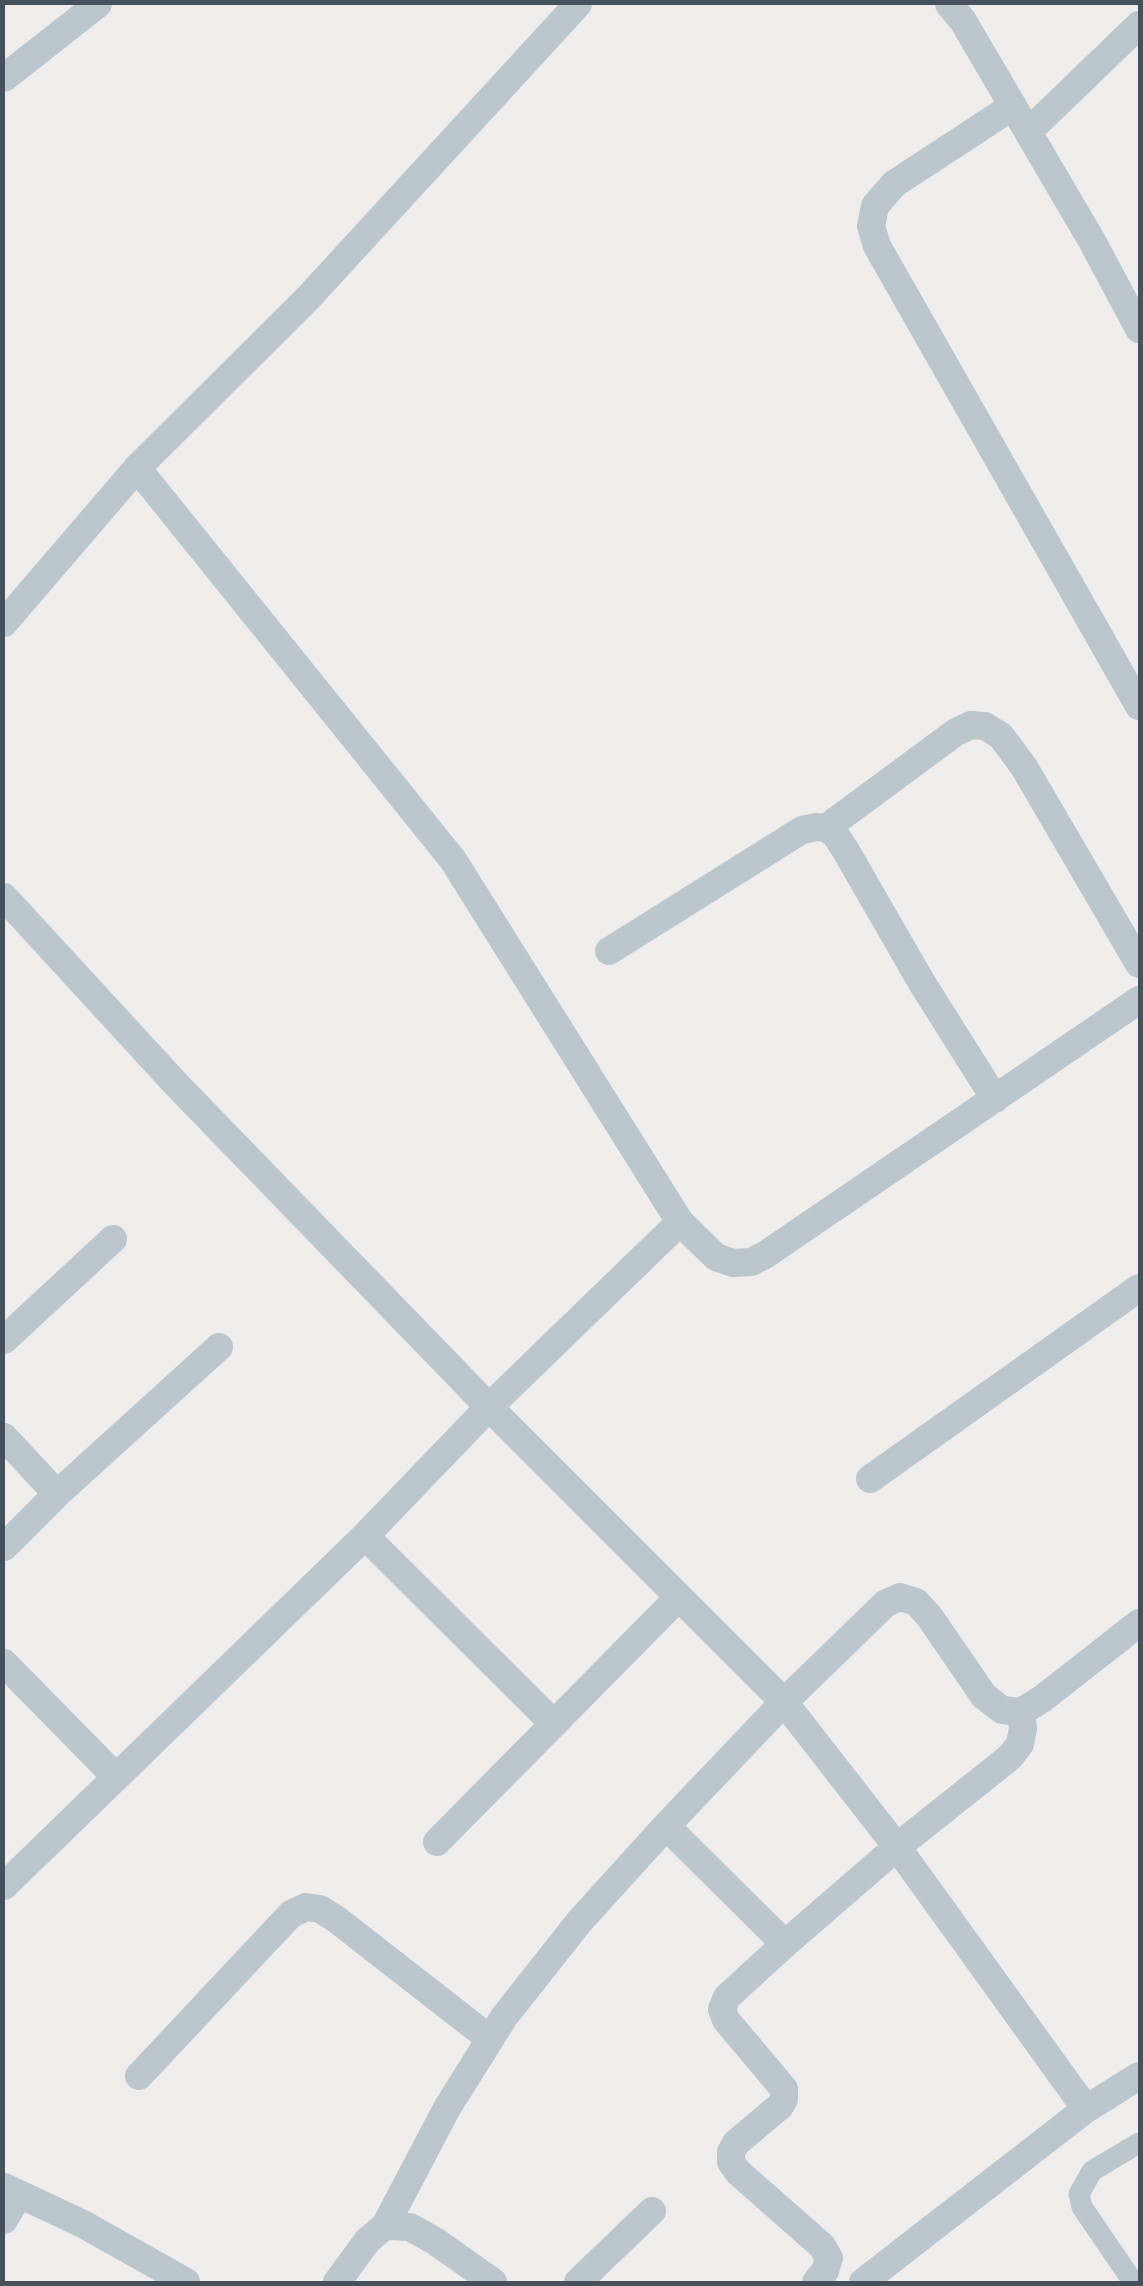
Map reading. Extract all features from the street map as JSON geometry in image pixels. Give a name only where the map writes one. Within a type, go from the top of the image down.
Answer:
[{"type":"street","points":[[4,78],[98,4]]},
{"type":"street","points":[[6,616],[137,468],[308,298],[578,4]]},
{"type":"street","points":[[949,4],[963,21],[1092,241],[1139,329]]},
{"type":"street","points":[[1028,132],[1139,25]]},
{"type":"street","points":[[1013,106],[894,184],[875,206],[871,226],[877,246],[1139,706]]},
{"type":"street","points":[[137,468],[453,860],[680,1222],[716,1256],[733,1263],[751,1262],[765,1255],[1139,1000]]},
{"type":"street","points":[[826,828],[956,732],[971,725],[985,726],[1001,736],[1024,767],[1139,964]]},
{"type":"street","points":[[609,951],[802,830],[816,827],[826,828],[835,834],[846,851],[922,982],[994,1099]]},
{"type":"street","points":[[4,897],[182,1090],[489,1407],[784,1702],[897,1847],[1086,2109]]},
{"type":"street","points":[[4,1886],[115,1776],[365,1536],[489,1407],[680,1222]]},
{"type":"street","points":[[4,1340],[112,1239]]},
{"type":"street","points":[[870,1479],[1139,1288]]},
{"type":"street","points":[[4,1547],[57,1494],[220,1347]]},
{"type":"street","points":[[4,1437],[57,1494]]},
{"type":"street","points":[[365,1536],[554,1724]]},
{"type":"street","points":[[337,2282],[368,2240],[385,2226],[447,2108],[504,2017],[580,1922],[666,1826],[784,1702],[886,1602],[900,1597],[916,1602],[929,1616],[984,1696],[1002,1710],[1021,1712],[1139,1623]]},
{"type":"street","points":[[438,1842],[679,1598]]},
{"type":"street","points":[[4,1663],[115,1776]]},
{"type":"street","points":[[853,2282],[829,2258],[822,2246],[738,2172],[731,2162],[731,2152],[736,2143],[780,2106],[784,2099],[784,2089],[726,2020],[722,2009],[727,1997],[785,1944],[897,1847],[1010,1757],[1020,1744],[1023,1729],[1021,1712]]},
{"type":"street","points":[[666,1826],[785,1944]]},
{"type":"street","points":[[138,2076],[291,1914],[306,1907],[320,1909],[336,1919],[490,2039]]},
{"type":"street","points":[[862,2282],[1086,2109],[1139,2076]]},
{"type":"street","points":[[4,2220],[11,2191],[84,2224],[186,2282]]},
{"type":"street","points":[[578,2282],[652,2212]]},
{"type":"street","points":[[385,2226],[410,2227],[435,2241],[493,2282]]},
{"type":"street","points":[[816,2282],[825,2271],[829,2258]]},
{"type":"lane","points":[[1133,2275],[1082,2207],[1079,2194],[1092,2171],[1139,2143]]}]
